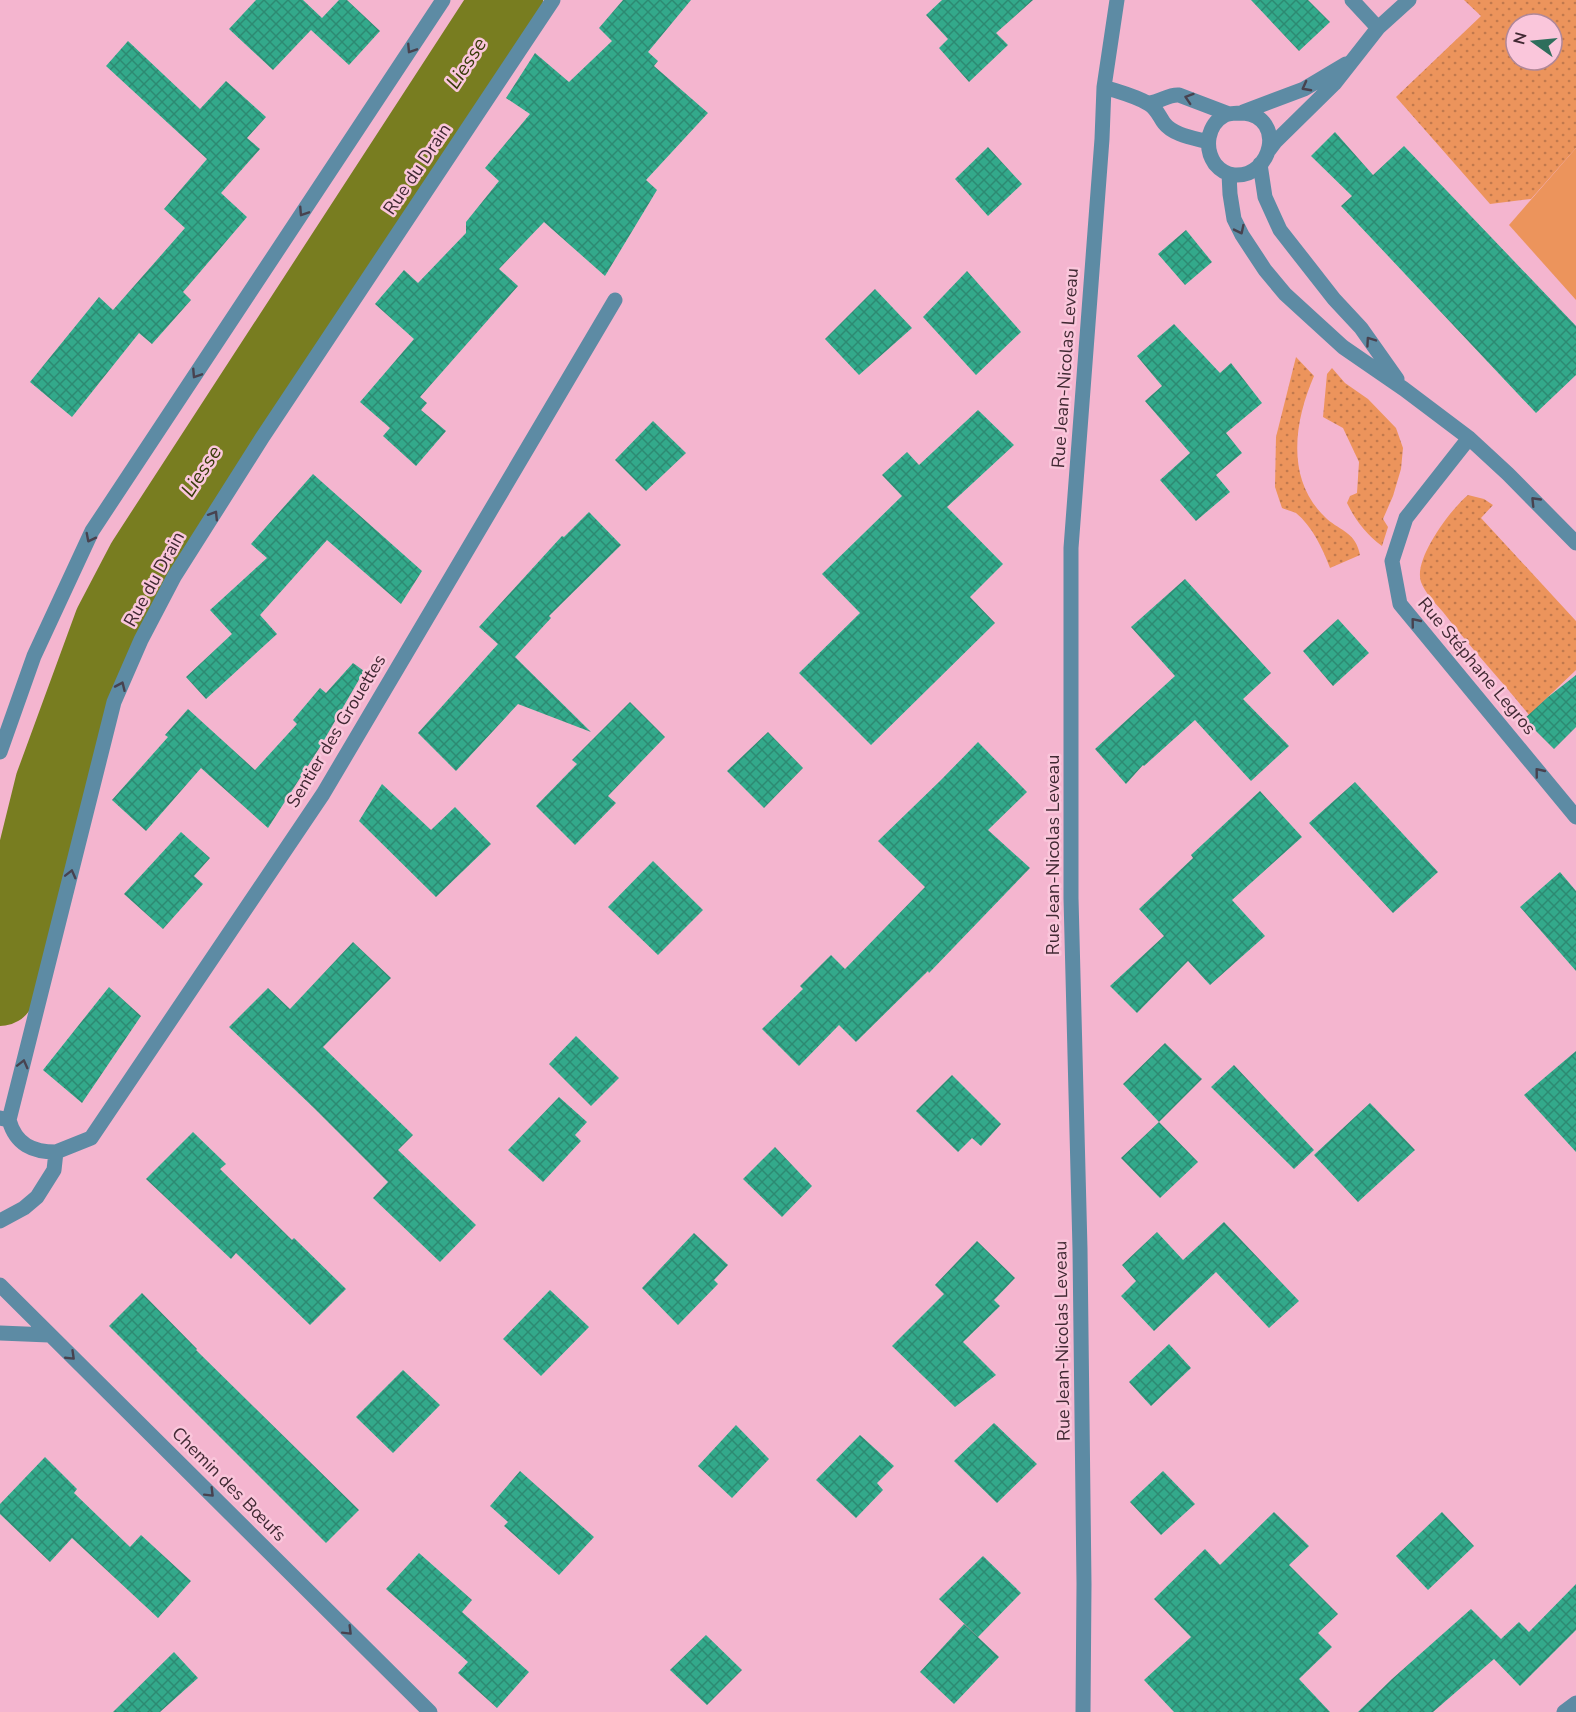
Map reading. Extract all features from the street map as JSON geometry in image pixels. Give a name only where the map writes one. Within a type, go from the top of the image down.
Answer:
[{"type":"street","points":[[0,752],[34,656],[92,531],[443,0]]},
{"type":"street","name":"Rue du Drain","points":[[5,1119],[114,702],[141,640],[174,577],[262,438],[553,0]]},
{"type":"street","name":"Rue Jean-Nicolas Leveau","points":[[1083,1712],[1084,1584],[1080,1249],[1071,887],[1071,548],[1104,87],[1117,0]]},
{"type":"street","points":[[1352,0],[1378,28]]},
{"type":"street","points":[[1356,57],[1304,89],[1222,117],[1209,134],[1208,142],[1209,154],[1219,169],[1229,174],[1240,175],[1256,169],[1275,142],[1334,84],[1356,57],[1378,28],[1409,0]]},
{"type":"street","points":[[1104,87],[1148,103],[1170,129],[1208,142]]},
{"type":"street","points":[[1148,103],[1179,95],[1234,113],[1253,114],[1264,122],[1270,137],[1269,150]]},
{"type":"street","points":[[1260,164],[1265,197],[1280,230],[1334,299],[1360,328],[1404,389]]},
{"type":"street","points":[[1229,174],[1234,219],[1247,244],[1285,294],[1343,347],[1469,438],[1576,543]]},
{"type":"street","name":"Sentier des Grouettes","points":[[56,1152],[91,1138],[323,794],[615,300]]},
{"type":"street","name":"Rue Stéphane Legros","points":[[1469,438],[1406,518],[1392,561],[1400,604],[1576,817]]},
{"type":"street","points":[[0,1221],[24,1208],[37,1197],[54,1170],[56,1152],[40,1152],[26,1146],[5,1119]]},
{"type":"street","name":"Chemin des Bœufs","points":[[0,1285],[430,1712]]},
{"type":"street","points":[[0,1333],[49,1335]]},
{"type":"street","points":[[1564,1712],[1576,1703]]},
{"type":"shaded area","points":[[1464,0],[1576,0],[1576,148],[1531,199],[1490,204],[1396,97],[1481,16]]},
{"type":"shaded area","points":[[1576,148],[1576,300],[1509,225]]},
{"type":"shaded area","points":[[1296,357],[1314,376],[1298,431],[1297,451],[1304,487],[1314,504],[1327,519],[1351,537],[1360,555],[1330,568],[1307,524],[1296,513],[1282,508],[1275,487],[1276,437]]},
{"type":"shaded area","points":[[1332,368],[1345,383],[1368,399],[1396,428],[1403,448],[1401,469],[1383,519],[1388,527],[1382,546],[1362,527],[1347,503],[1350,496],[1357,493],[1359,462],[1343,428],[1323,417],[1327,374]]},
{"type":"shaded area","points":[[1468,495],[1484,499],[1493,505],[1481,518],[1576,621],[1576,670],[1529,715],[1430,598],[1421,582],[1420,572],[1423,561],[1435,535],[1452,511]]},
{"type":"building","points":[[256,0],[303,0],[322,18],[339,0],[347,0],[380,31],[349,65],[311,30],[273,70],[229,29]]},
{"type":"building","points":[[623,0],[691,0],[648,52],[658,61],[654,66],[708,113],[646,180],[657,190],[605,276],[544,222],[499,269],[518,286],[420,397],[427,403],[421,410],[446,431],[416,466],[383,436],[390,428],[360,402],[414,339],[375,304],[404,270],[418,283],[466,233],[466,222],[499,181],[485,168],[530,114],[506,98],[535,53],[569,82],[612,41],[599,28]]},
{"type":"building","points":[[942,0],[1033,0],[996,33],[1008,45],[969,82],[939,48],[948,39],[926,15]]},
{"type":"building","points":[[1251,0],[1308,0],[1330,22],[1299,51]]},
{"type":"building","points":[[128,41],[200,109],[226,81],[266,117],[247,138],[260,149],[221,193],[247,217],[183,292],[191,300],[152,344],[139,333],[72,417],[30,382],[99,297],[113,310],[185,228],[164,209],[207,159],[106,66]]},
{"type":"building","points":[[1335,132],[1373,175],[1404,146],[1576,326],[1576,375],[1536,413],[1341,206],[1352,196],[1311,156]]},
{"type":"building","points":[[988,147],[1022,184],[988,216],[955,179]]},
{"type":"building","points":[[1186,230],[1212,262],[1185,285],[1158,254]]},
{"type":"building","points":[[967,271],[1021,332],[976,375],[923,317]]},
{"type":"building","points":[[875,289],[912,328],[859,375],[825,339]]},
{"type":"building","points":[[1174,324],[1220,373],[1231,363],[1262,403],[1226,433],[1242,453],[1216,475],[1230,492],[1196,521],[1160,480],[1190,453],[1145,401],[1162,386],[1137,356]]},
{"type":"building","points":[[978,410],[1014,445],[947,507],[1003,564],[970,597],[995,623],[871,745],[799,673],[860,613],[822,574],[902,496],[882,475],[907,452],[919,465]]},
{"type":"building","points":[[653,421],[686,453],[646,491],[615,460]]},
{"type":"building","points":[[313,474],[422,571],[401,604],[327,540],[260,615],[277,634],[206,699],[186,677],[232,634],[210,610],[267,558],[251,544]]},
{"type":"building","points":[[589,512],[621,545],[549,616],[551,618],[515,657],[591,732],[518,704],[456,771],[418,733],[498,644],[479,627],[562,536],[564,537]]},
{"type":"building","points":[[1185,579],[1271,673],[1243,699],[1289,746],[1251,781],[1195,720],[1143,765],[1126,784],[1095,749],[1175,676],[1131,627]]},
{"type":"building","points":[[1338,619],[1369,653],[1333,686],[1303,651]]},
{"type":"building","points":[[353,663],[364,671],[320,747],[268,828],[201,768],[146,831],[112,800],[168,737],[165,735],[188,709],[255,770],[297,724],[293,720],[320,688],[326,693]]},
{"type":"building","points":[[1576,675],[1576,727],[1554,749],[1524,719]]},
{"type":"building","points":[[630,702],[665,737],[608,796],[616,803],[575,845],[536,806],[577,764],[572,760]]},
{"type":"building","points":[[768,732],[803,768],[764,808],[727,771]]},
{"type":"building","points":[[978,742],[1027,792],[988,830],[1030,868],[929,973],[928,971],[856,1042],[839,1025],[799,1066],[762,1029],[803,989],[800,986],[831,955],[845,969],[925,887],[878,841]]},
{"type":"building","points":[[1355,782],[1438,872],[1393,913],[1309,823]]},
{"type":"building","points":[[382,784],[431,830],[455,807],[491,844],[436,897],[359,821]]},
{"type":"building","points":[[1260,791],[1302,837],[1232,900],[1265,936],[1210,985],[1188,961],[1137,1013],[1110,986],[1164,936],[1139,909],[1193,858],[1191,855]]},
{"type":"building","points":[[181,832],[210,858],[194,876],[203,884],[163,929],[124,894]]},
{"type":"building","points":[[653,861],[703,910],[658,955],[608,907]]},
{"type":"building","points":[[1560,872],[1576,891],[1576,971],[1520,907]]},
{"type":"building","points":[[353,942],[391,978],[323,1047],[413,1135],[398,1150],[476,1225],[440,1262],[373,1198],[388,1182],[229,1027],[268,988],[290,1009]]},
{"type":"building","points":[[109,987],[141,1016],[82,1103],[43,1070]]},
{"type":"building","points":[[576,1036],[619,1078],[591,1106],[549,1064]]},
{"type":"building","points":[[1165,1043],[1202,1079],[1159,1122],[1123,1084]]},
{"type":"building","points":[[1576,1051],[1576,1152],[1524,1095]]},
{"type":"building","points":[[1234,1065],[1314,1150],[1294,1169],[1211,1087]]},
{"type":"building","points":[[952,1075],[1001,1124],[981,1146],[972,1138],[958,1152],[916,1111]]},
{"type":"building","points":[[559,1097],[587,1122],[575,1135],[581,1141],[543,1182],[508,1150]]},
{"type":"building","points":[[1370,1103],[1415,1150],[1358,1202],[1314,1155]]},
{"type":"building","points":[[1159,1122],[1198,1162],[1160,1198],[1121,1158]]},
{"type":"building","points":[[193,1132],[226,1164],[220,1169],[346,1289],[310,1325],[236,1253],[231,1259],[146,1179]]},
{"type":"building","points":[[775,1147],[812,1186],[782,1217],[743,1179]]},
{"type":"building","points":[[1224,1222],[1299,1301],[1269,1328],[1216,1272],[1154,1331],[1121,1296],[1136,1281],[1122,1265],[1157,1232],[1183,1260]]},
{"type":"building","points":[[694,1233],[728,1265],[714,1280],[718,1284],[678,1325],[642,1288]]},
{"type":"building","points":[[977,1241],[1015,1278],[994,1300],[1000,1306],[963,1342],[996,1375],[955,1407],[892,1346],[944,1294],[935,1285]]},
{"type":"building","points":[[550,1290],[589,1327],[541,1376],[503,1339]]},
{"type":"building","points":[[142,1293],[196,1350],[359,1510],[326,1543],[109,1326]]},
{"type":"building","points":[[1169,1344],[1191,1368],[1151,1406],[1129,1382]]},
{"type":"building","points":[[403,1370],[440,1405],[393,1453],[356,1417]]},
{"type":"building","points":[[994,1423],[1037,1464],[997,1503],[954,1461]]},
{"type":"building","points":[[736,1425],[769,1459],[732,1498],[698,1466]]},
{"type":"building","points":[[860,1435],[894,1466],[877,1483],[883,1490],[856,1518],[816,1480]]},
{"type":"building","points":[[45,1457],[77,1489],[74,1493],[130,1547],[141,1535],[191,1581],[158,1618],[72,1538],[50,1562],[0,1514],[0,1504]]},
{"type":"building","points":[[520,1471],[594,1537],[559,1575],[504,1526],[508,1522],[490,1506]]},
{"type":"building","points":[[1163,1471],[1195,1504],[1161,1535],[1130,1502]]},
{"type":"building","points":[[1274,1512],[1309,1546],[1289,1565],[1338,1614],[1318,1633],[1332,1647],[1299,1679],[1330,1712],[1174,1712],[1144,1680],[1191,1637],[1154,1599],[1205,1549],[1220,1565]]},
{"type":"building","points":[[1442,1512],[1474,1546],[1428,1590],[1396,1556]]},
{"type":"building","points":[[419,1553],[472,1600],[462,1612],[529,1672],[497,1708],[458,1673],[468,1662],[386,1589]]},
{"type":"building","points":[[983,1556],[1021,1593],[978,1637],[939,1599]]},
{"type":"building","points":[[1576,1584],[1576,1630],[1520,1686],[1494,1659],[1433,1712],[1358,1712],[1471,1609],[1501,1639],[1519,1622],[1529,1632]]},
{"type":"building","points":[[964,1624],[999,1657],[954,1704],[920,1672]]},
{"type":"building","points":[[706,1635],[742,1670],[707,1705],[670,1670]]},
{"type":"building","points":[[174,1652],[198,1678],[160,1712],[113,1712]]},
{"type":"waterway","name":"Liesse","points":[[0,990],[51,784],[110,623],[143,560],[507,0]]}]
